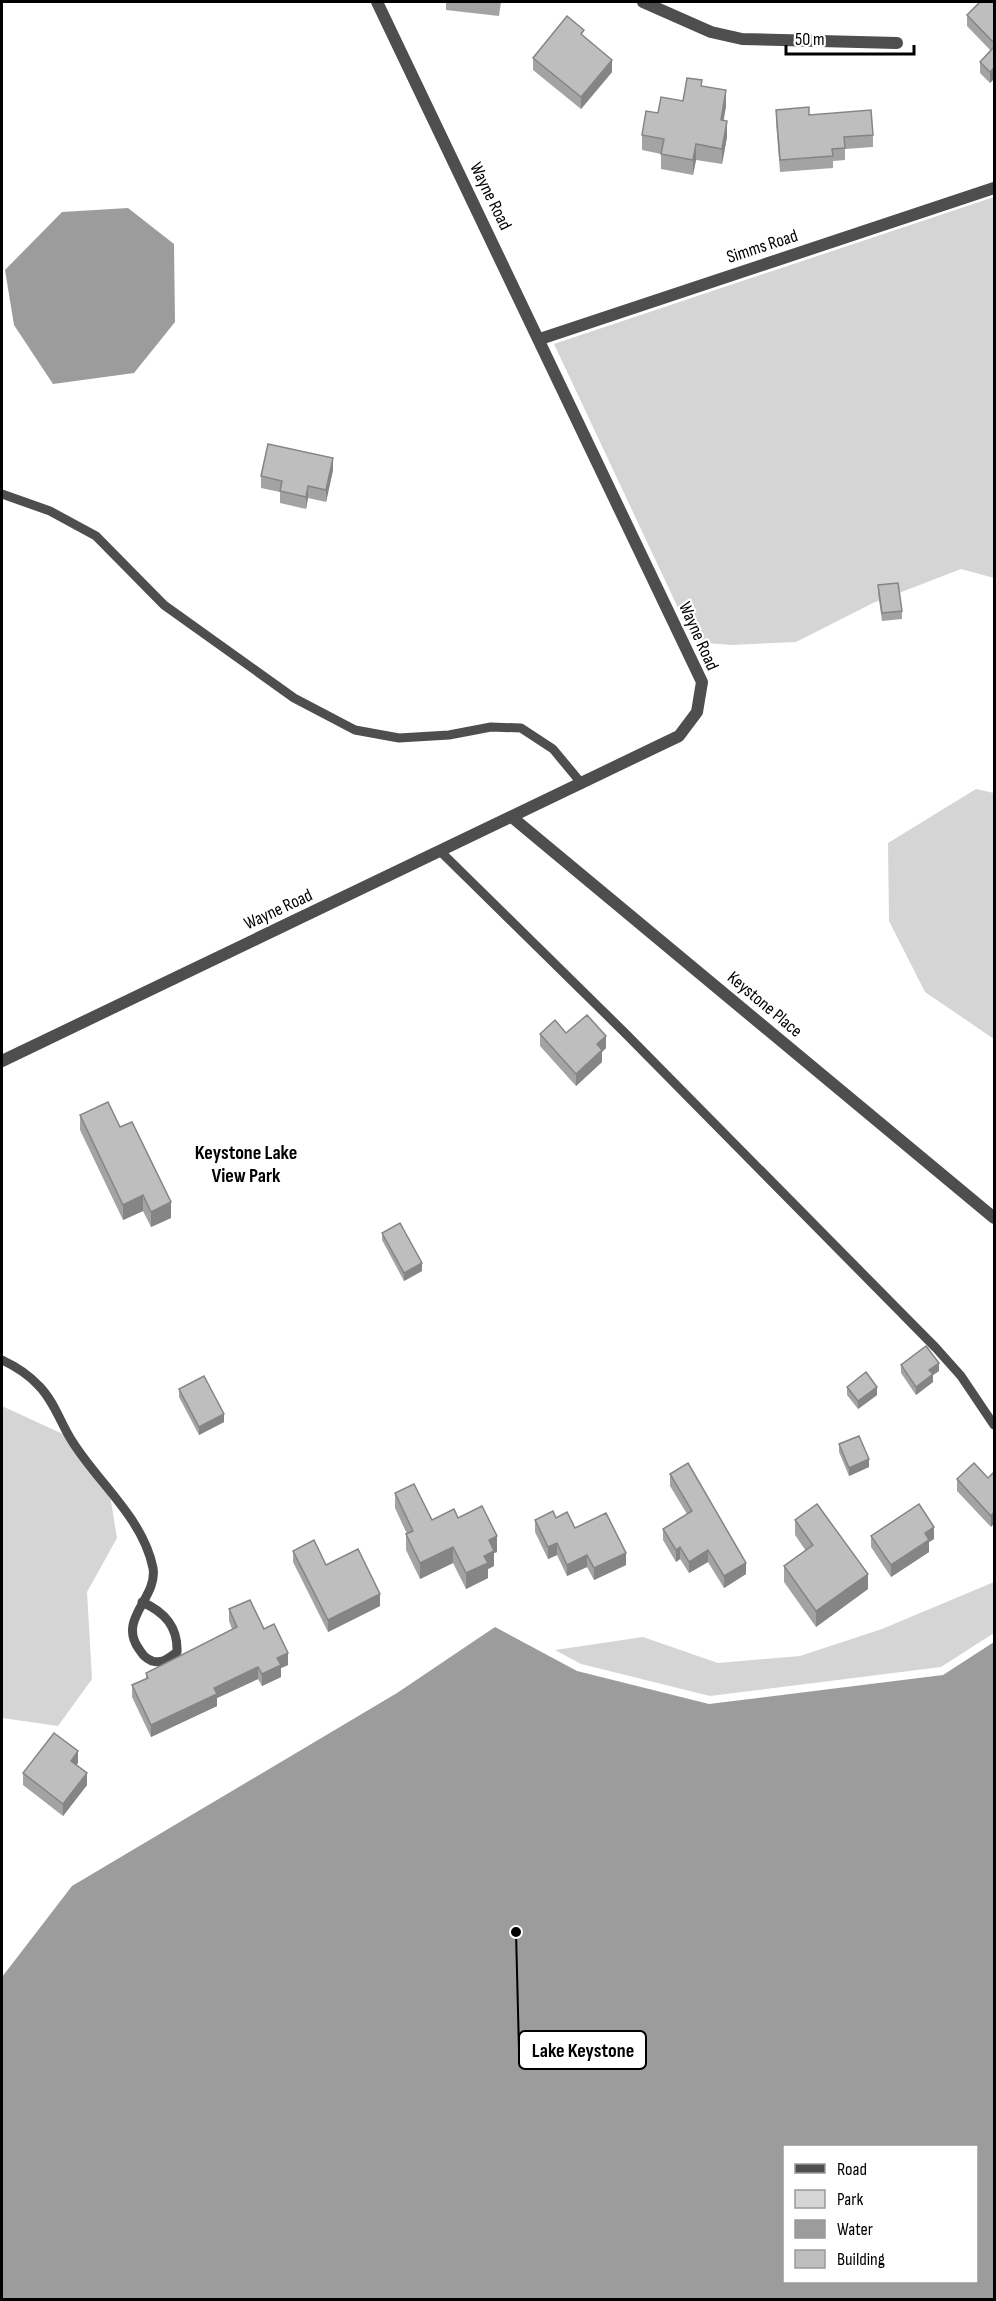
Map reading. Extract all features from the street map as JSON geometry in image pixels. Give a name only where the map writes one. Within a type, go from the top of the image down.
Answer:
[{"type":"street","name":"Wayne Road","points":[[2,1061],[513,818],[679,736],[697,712],[702,682],[378,2]]},
{"type":"street","points":[[643,2],[711,32],[742,39],[897,43]]},
{"type":"street","name":"Simms Road","points":[[540,339],[994,188]]},
{"type":"street","name":"Keystone Place","points":[[513,818],[994,1218]]},
{"type":"lane","points":[[2,494],[50,511],[96,536],[164,605],[294,698],[356,730],[399,738],[449,735],[491,727],[521,728],[553,749],[582,784]]},
{"type":"lane","points":[[441,852],[632,1040],[936,1348],[961,1376],[994,1425]]},
{"type":"lane","points":[[2,1360],[27,1374],[41,1388],[72,1442],[129,1517],[148,1551],[154,1571],[136,1612],[132,1628],[135,1644],[144,1657],[155,1662],[166,1661],[177,1652],[178,1638],[169,1621],[158,1609],[142,1602]]},
{"type":"green space","points":[[994,197],[994,578],[961,569],[873,603],[796,642],[731,645],[694,642],[554,344]]},
{"type":"green space","points":[[976,789],[994,793],[994,1039],[925,992],[889,921],[888,843]]},
{"type":"green space","points":[[2,1406],[65,1435],[108,1483],[117,1538],[87,1592],[92,1679],[58,1726],[2,1718]]},
{"type":"green space","points":[[994,1582],[994,1633],[941,1667],[710,1696],[581,1664],[555,1650],[643,1637],[718,1663],[800,1656],[882,1629]]},
{"type":"water","points":[[128,208],[174,244],[175,322],[134,373],[53,384],[14,325],[5,270],[62,212]]},
{"type":"water","points":[[495,1627],[577,1671],[709,1704],[943,1675],[994,1642],[994,2299],[2,2299],[2,1977],[72,1886],[397,1693]]},
{"type":"building","points":[[980,2],[994,2],[994,43],[967,15]]},
{"type":"building","points":[[567,16],[584,30],[581,34],[612,60],[581,97],[533,58]]},
{"type":"building","points":[[994,47],[994,68],[990,72],[980,62]]},
{"type":"building","points":[[687,78],[702,80],[701,86],[726,90],[721,120],[727,121],[722,149],[696,144],[693,160],[661,154],[664,139],[642,135],[646,111],[658,113],[661,97],[683,101]]},
{"type":"building","points":[[809,107],[809,115],[871,110],[873,135],[844,137],[845,148],[832,149],[833,156],[780,160],[776,110]]},
{"type":"building","points":[[268,444],[333,458],[326,490],[308,486],[306,497],[280,491],[282,481],[261,476]]},
{"type":"building","points":[[898,583],[902,611],[882,613],[878,585]]},
{"type":"building","points":[[587,1015],[606,1036],[597,1044],[602,1050],[576,1074],[540,1034],[555,1020],[566,1033]]},
{"type":"building","points":[[108,1102],[120,1127],[132,1122],[171,1202],[151,1212],[143,1195],[123,1205],[80,1115]]},
{"type":"building","points":[[400,1223],[422,1263],[404,1273],[382,1233]]},
{"type":"building","points":[[926,1346],[939,1363],[929,1370],[933,1374],[916,1387],[901,1365]]},
{"type":"building","points":[[866,1372],[877,1387],[858,1401],[847,1387]]},
{"type":"building","points":[[204,1376],[224,1414],[199,1427],[179,1389]]},
{"type":"building","points":[[859,1436],[869,1459],[849,1468],[839,1444]]},
{"type":"building","points":[[688,1463],[746,1563],[724,1576],[708,1550],[689,1562],[680,1547],[676,1550],[663,1529],[692,1511],[670,1474]]},
{"type":"building","points":[[974,1463],[988,1478],[994,1472],[994,1512],[991,1516],[957,1479]]},
{"type":"building","points":[[414,1484],[432,1520],[454,1509],[458,1518],[482,1506],[497,1536],[489,1540],[494,1551],[484,1556],[488,1563],[466,1573],[453,1547],[420,1563],[406,1534],[413,1531],[395,1493]]},
{"type":"building","points":[[817,1504],[868,1574],[816,1611],[784,1566],[813,1545],[795,1520]]},
{"type":"building","points":[[919,1504],[934,1527],[925,1533],[929,1540],[891,1565],[871,1536]]},
{"type":"building","points":[[553,1511],[556,1518],[567,1512],[575,1528],[606,1513],[626,1553],[594,1568],[587,1555],[567,1565],[557,1543],[548,1547],[535,1520]]},
{"type":"building","points":[[314,1540],[326,1565],[358,1549],[380,1594],[328,1620],[293,1551]]},
{"type":"building","points":[[250,1600],[264,1629],[274,1624],[288,1653],[277,1658],[281,1665],[262,1674],[258,1667],[214,1688],[217,1694],[151,1725],[132,1685],[148,1678],[146,1673],[237,1627],[229,1609]]},
{"type":"building","points":[[54,1733],[78,1751],[71,1761],[87,1773],[63,1804],[23,1773]]},
{"type":"place","name":"Lake Keystone","points":[[516,1932]]},
{"type":"district","name":"Keystone Lake View Park","points":[[246,1164]]}]
